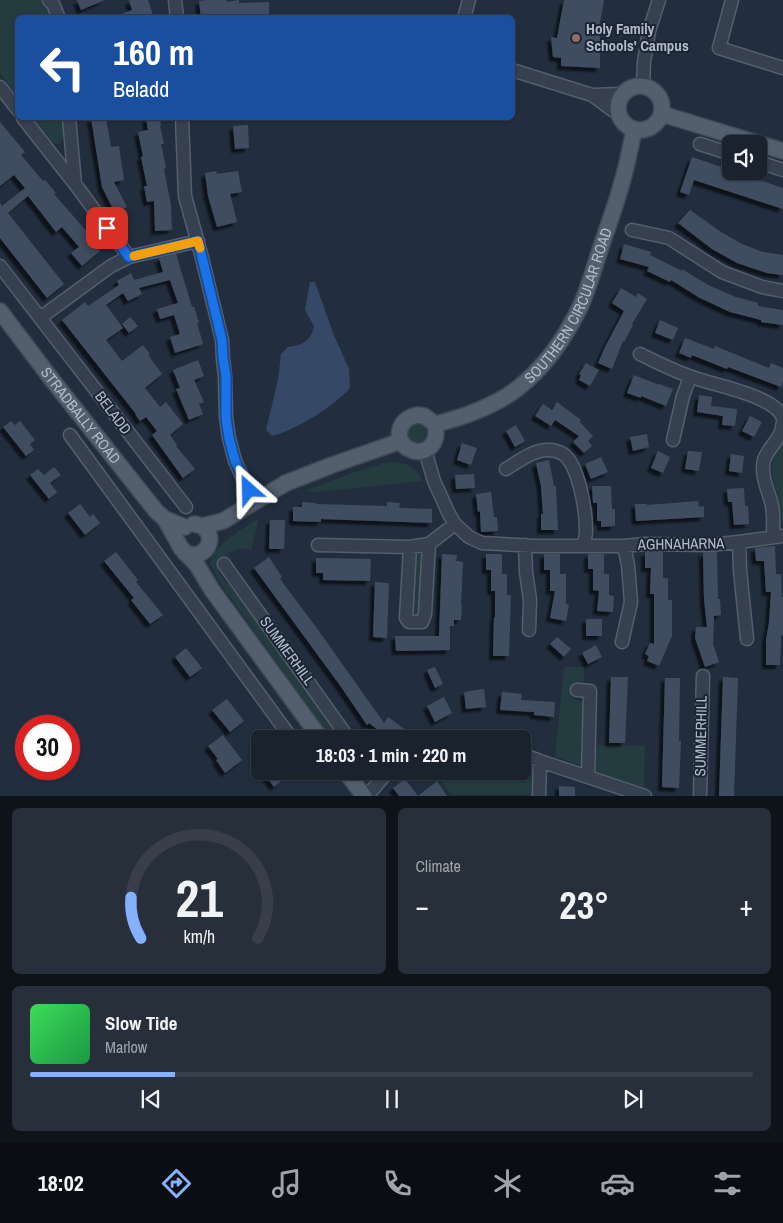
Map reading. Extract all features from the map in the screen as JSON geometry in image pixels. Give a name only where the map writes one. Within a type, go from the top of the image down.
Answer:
[{"type":"main road","points":[[636,86],[650,88],[656,93],[661,99],[663,106],[662,114],[655,126],[641,131],[627,127],[622,122],[618,108],[619,100],[623,94],[628,89],[636,86]]},
{"type":"main road","points":[[662,114],[783,151]]},
{"type":"main road","name":"SOUTHERN CIRCULAR ROAD","points":[[435,424],[480,409],[518,388],[537,370],[567,332],[580,306],[624,176],[634,130]]},
{"type":"main road","name":"STRADBALLY ROAD","points":[[0,311],[53,382],[156,511],[166,519],[212,590],[314,730]]},
{"type":"main road","points":[[424,416],[435,424],[435,440],[425,450],[411,451],[401,441],[399,434],[401,427],[404,421],[410,417],[424,416]]},
{"type":"main road","points":[[202,526],[223,522],[286,483],[401,441]]},
{"type":"main road","name":"STRADBALLY ROAD","points":[[166,519],[185,526]]},
{"type":"main road","points":[[209,542],[207,530],[197,524],[185,526],[180,531],[178,537],[190,554],[203,552],[223,522]]},
{"type":"main road","points":[[352,780],[365,796]]},
{"type":"street","points":[[49,0],[58,15]]},
{"type":"street","points":[[175,0],[177,15]]},
{"type":"street","points":[[465,15],[469,0]]},
{"type":"street","points":[[643,86],[644,62],[649,31],[660,0]]},
{"type":"street","points":[[732,0],[719,48],[783,68]]},
{"type":"street","points":[[515,71],[592,94],[623,94]]},
{"type":"street","points":[[0,87],[15,106]]},
{"type":"street","points":[[592,94],[619,115]]},
{"type":"street","points":[[25,120],[129,257]]},
{"type":"street","points":[[69,120],[74,184]]},
{"type":"street","points":[[182,120],[185,196],[222,340],[226,376],[226,418],[229,438],[235,461],[254,502]]},
{"type":"street","points":[[700,144],[722,151]]},
{"type":"street","points":[[767,165],[783,170]]},
{"type":"street","points":[[632,230],[669,238],[722,272],[762,287],[783,291]]},
{"type":"street","points":[[40,318],[111,266],[129,257],[198,241]]},
{"type":"street","name":"BELADD","points":[[1,271],[40,318],[186,508]]},
{"type":"street","points":[[640,354],[690,377],[756,397],[772,406],[782,414],[783,418]]},
{"type":"street","points":[[673,440],[683,396],[690,377]]},
{"type":"street","name":"AGHNAHARNA","points":[[425,450],[434,481],[455,524],[468,537],[482,543],[535,546],[624,546],[739,542],[778,537],[763,468],[764,460],[769,449],[780,434],[783,424]]},
{"type":"street","points":[[70,435],[285,730]]},
{"type":"street","points":[[506,469],[536,452],[549,450],[564,455],[574,470],[580,488],[586,529],[584,545]]},
{"type":"street","points":[[318,545],[410,547],[429,544],[455,524]]},
{"type":"street","name":"AGHNAHARNA","points":[[739,542],[747,639]]},
{"type":"street","points":[[410,547],[406,618],[409,622],[422,622],[425,614],[429,544]]},
{"type":"street","points":[[525,545],[530,600],[528,630]]},
{"type":"street","name":"AGHNAHARNA","points":[[622,642],[631,602],[628,565],[624,546]]},
{"type":"street","name":"SUMMERHILL","points":[[224,564],[343,730]]},
{"type":"street","points":[[194,604],[212,590]]},
{"type":"street","name":"SUMMERHILL","points":[[700,796],[703,676]]},
{"type":"street","points":[[577,690],[590,691],[588,777]]},
{"type":"street","points":[[531,758],[644,796]]},
{"type":"street","points":[[539,796],[540,761]]},
{"type":"street","points":[[365,796],[380,780]]},
{"type":"green space","points":[[0,0],[43,0],[51,15],[15,15],[15,93],[0,73]]},
{"type":"green space","points":[[35,120],[63,120],[63,138],[58,144],[52,143]]},
{"type":"green space","points":[[417,424],[424,427],[427,434],[424,441],[417,444],[410,441],[407,434],[410,427]]},
{"type":"green space","points":[[783,443],[783,523],[774,483],[772,462],[777,449]]},
{"type":"green space","points":[[390,462],[410,466],[423,481],[316,492],[306,491],[327,482]]},
{"type":"green space","points":[[259,518],[251,550],[239,549],[230,552],[222,558],[218,565],[220,574],[336,730],[325,730],[221,584],[210,564],[213,556],[223,543]]},
{"type":"green space","points":[[417,552],[423,553],[420,616],[412,614],[414,554]]},
{"type":"green space","points":[[564,667],[584,667],[584,686],[573,686],[573,700],[583,701],[581,766],[555,756]]},
{"type":"green space","points":[[596,745],[645,746],[644,788],[594,772]]},
{"type":"green space","points":[[531,768],[534,771],[533,795],[452,795],[440,780],[531,780]]},
{"type":"water","points":[[310,282],[315,282],[333,333],[349,369],[350,388],[334,403],[314,417],[292,429],[272,436],[266,430],[278,380],[281,354],[288,347],[306,341],[313,331],[314,326],[305,310]]},
{"type":"building","points":[[77,0],[105,0],[81,10]]},
{"type":"building","points":[[129,0],[148,0],[153,15],[119,15],[132,10]]},
{"type":"building","points":[[227,0],[227,2],[239,0],[239,3],[269,2],[269,15],[201,15],[199,1]]},
{"type":"building","points":[[564,0],[604,0],[598,33],[600,33],[600,68],[561,66],[561,58],[553,57],[551,37],[557,38]]},
{"type":"building","points":[[91,120],[106,120],[111,147],[119,146],[124,180],[114,182],[127,207],[115,213],[102,187]]},
{"type":"building","points":[[146,120],[160,120],[164,144],[161,144],[171,205],[172,230],[155,231],[154,201],[147,202],[144,186],[147,186],[138,132],[148,130]]},
{"type":"building","points":[[0,122],[25,152],[21,155],[56,193],[54,194],[88,233],[86,234],[100,251],[82,266],[71,253],[79,247],[62,227],[56,232],[28,196],[8,213],[64,284],[47,298],[0,238],[0,203],[2,206],[25,188],[14,175],[0,186]]},
{"type":"building","points":[[248,125],[249,148],[235,149],[233,126]]},
{"type":"building","points":[[692,157],[722,167],[722,180],[760,180],[783,188],[783,209],[694,180],[689,195],[680,192]]},
{"type":"building","points":[[216,171],[217,174],[238,171],[242,192],[230,194],[237,222],[217,227],[208,196],[205,173]]},
{"type":"building","points":[[690,210],[742,244],[763,252],[783,255],[783,275],[767,273],[737,263],[712,249],[678,223]]},
{"type":"building","points":[[624,244],[651,252],[650,255],[682,271],[682,269],[708,285],[736,297],[758,303],[758,306],[783,310],[783,325],[761,322],[761,320],[730,312],[700,298],[671,280],[670,282],[647,271],[649,267],[620,259]]},
{"type":"building","points":[[176,254],[192,307],[194,307],[199,322],[197,323],[203,344],[175,353],[170,337],[180,334],[174,315],[160,319],[157,309],[178,303],[170,280],[139,288],[142,294],[128,301],[123,293],[106,305],[123,328],[106,340],[122,361],[143,345],[162,374],[145,388],[160,407],[166,402],[183,424],[170,435],[176,446],[195,469],[183,478],[152,435],[157,431],[146,417],[140,421],[62,320],[85,302],[88,306],[119,285],[117,281],[131,273],[134,280],[163,272],[159,258]]},
{"type":"building","points":[[621,288],[636,297],[638,293],[647,299],[623,341],[612,369],[598,363],[624,311],[612,303]]},
{"type":"building","points":[[130,317],[138,326],[129,333],[122,324]]},
{"type":"building","points":[[660,320],[678,328],[673,340],[655,333]]},
{"type":"building","points":[[685,338],[714,349],[715,346],[769,368],[771,363],[783,368],[781,387],[692,355],[691,358],[679,353]]},
{"type":"building","points":[[198,360],[204,376],[194,380],[204,402],[199,404],[203,414],[189,420],[176,389],[180,388],[173,370]]},
{"type":"building","points":[[586,363],[599,370],[590,386],[579,380],[581,375],[579,374]]},
{"type":"building","points":[[634,375],[673,389],[666,406],[641,396],[641,398],[627,393]]},
{"type":"building","points":[[699,395],[712,397],[711,406],[737,409],[735,426],[722,425],[723,416],[697,412]]},
{"type":"building","points":[[557,402],[581,420],[580,422],[593,436],[588,441],[592,446],[584,453],[573,442],[579,436],[555,420],[551,426],[535,416],[543,404],[552,410]]},
{"type":"building","points":[[750,416],[762,422],[754,437],[742,431]]},
{"type":"building","points":[[11,421],[15,425],[20,421],[35,440],[30,444],[34,450],[26,456],[3,427]]},
{"type":"building","points":[[516,425],[525,441],[515,447],[506,431]]},
{"type":"building","points":[[647,434],[649,447],[633,451],[630,437]]},
{"type":"building","points":[[462,443],[477,448],[471,465],[457,460]]},
{"type":"building","points":[[658,451],[670,457],[663,473],[651,468]]},
{"type":"building","points":[[688,451],[702,452],[699,471],[685,469]]},
{"type":"building","points":[[731,454],[744,456],[742,473],[729,471]]},
{"type":"building","points":[[601,457],[608,472],[591,479],[585,464]]},
{"type":"building","points":[[549,460],[554,486],[556,486],[558,530],[541,530],[541,514],[543,514],[541,486],[536,463]]},
{"type":"building","points":[[54,467],[61,475],[50,483],[57,492],[49,499],[30,475],[38,469],[44,475]]},
{"type":"building","points":[[474,474],[475,488],[456,489],[455,475]]},
{"type":"building","points":[[592,486],[611,486],[612,509],[615,509],[615,526],[601,527],[601,521],[597,521],[597,503],[593,503]]},
{"type":"building","points":[[744,488],[749,524],[734,525],[732,502],[728,502],[727,489]]},
{"type":"building","points":[[491,492],[498,531],[481,532],[480,511],[478,512],[476,494]]},
{"type":"building","points":[[698,501],[699,507],[704,506],[704,517],[636,521],[635,504],[647,505]]},
{"type":"building","points":[[302,502],[387,506],[387,502],[400,503],[399,508],[432,509],[432,523],[321,519],[321,522],[293,521],[293,507],[302,507]]},
{"type":"building","points":[[80,504],[90,517],[93,514],[100,523],[85,535],[68,513]]},
{"type":"building","points":[[270,520],[285,520],[284,549],[269,549]]},
{"type":"building","points":[[775,546],[776,574],[781,574],[783,636],[781,635],[780,665],[766,665],[766,640],[771,592],[766,592],[764,561],[756,561],[755,548]]},
{"type":"building","points":[[116,552],[138,580],[136,582],[163,615],[150,624],[131,600],[134,598],[104,561]]},
{"type":"building","points":[[645,552],[663,552],[663,578],[668,578],[668,600],[672,600],[672,636],[659,666],[647,661],[649,656],[645,654],[650,643],[654,644],[654,594],[650,594],[651,568],[645,568]]},
{"type":"building","points":[[717,552],[718,599],[720,599],[721,615],[714,616],[713,644],[719,662],[705,667],[695,638],[696,627],[707,627],[703,553]]},
{"type":"building","points":[[442,554],[457,555],[456,561],[463,562],[461,620],[454,620],[454,626],[450,626],[450,650],[396,651],[395,636],[439,636]]},
{"type":"building","points":[[486,554],[502,554],[502,574],[507,574],[507,595],[511,595],[509,656],[493,656],[495,591],[491,591],[491,570],[486,570]]},
{"type":"building","points":[[544,554],[560,554],[560,574],[566,574],[566,604],[569,605],[566,621],[550,618],[555,591],[550,591],[550,570],[544,570]]},
{"type":"building","points":[[588,554],[604,554],[604,574],[609,574],[609,595],[614,596],[613,612],[597,611],[599,591],[593,590],[593,569],[588,569]]},
{"type":"building","points":[[269,557],[282,577],[280,579],[384,723],[388,717],[406,730],[378,730],[369,723],[367,725],[254,568]]},
{"type":"building","points":[[316,558],[371,559],[370,581],[323,580],[323,573],[316,573]]},
{"type":"building","points":[[375,582],[389,583],[387,638],[373,637]]},
{"type":"building","points":[[586,619],[602,619],[602,636],[586,636]]},
{"type":"building","points":[[557,637],[571,649],[564,657],[550,644]]},
{"type":"building","points":[[596,645],[602,657],[588,664],[582,653]]},
{"type":"building","points":[[186,648],[202,668],[190,677],[175,657]]},
{"type":"building","points":[[435,667],[443,684],[435,688],[427,670]]},
{"type":"building","points":[[611,677],[628,677],[625,743],[609,743]]},
{"type":"building","points":[[723,677],[738,678],[734,796],[719,796]]},
{"type":"building","points":[[665,678],[680,678],[679,741],[681,741],[679,788],[662,787]]},
{"type":"building","points":[[484,689],[486,707],[466,709],[464,692]]},
{"type":"building","points":[[502,692],[522,694],[521,700],[555,702],[554,717],[534,715],[534,712],[500,710]]},
{"type":"building","points":[[444,697],[452,713],[435,722],[427,706]]},
{"type":"building","points":[[227,699],[244,721],[230,732],[212,710]]},
{"type":"building","points":[[223,735],[242,760],[225,773],[216,760],[218,759],[208,746]]},
{"type":"building","points":[[269,780],[280,780],[281,781],[274,787]]},
{"type":"building","points":[[406,780],[418,796],[399,796],[393,788]]},
{"type":"building","points":[[437,781],[447,796],[418,796]]},
{"type":"building","points":[[559,786],[575,787],[575,796],[559,796]]},
{"type":"slow traffic","points":[[134,256],[198,241],[200,248]]},
{"type":"place","name":"Holy Family Schools' Campus","points":[[576,38]]},
{"type":"route","points":[[107,228],[129,257],[198,241],[222,340],[226,376],[226,418],[229,438],[235,461],[249,490]]}]
